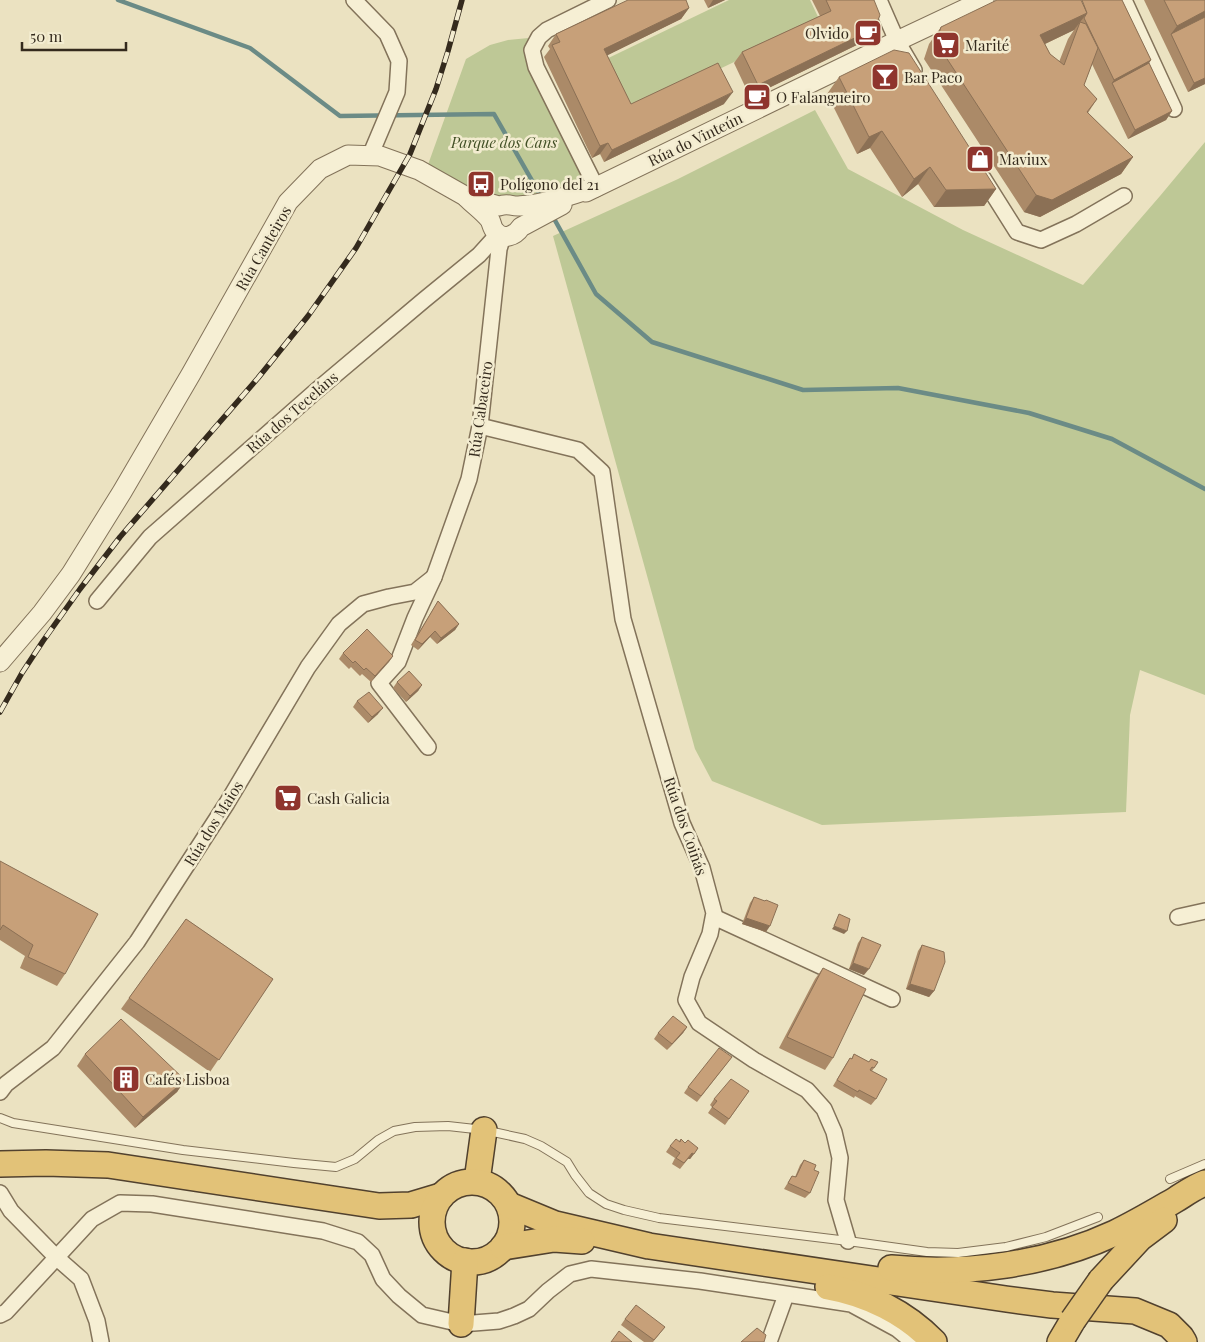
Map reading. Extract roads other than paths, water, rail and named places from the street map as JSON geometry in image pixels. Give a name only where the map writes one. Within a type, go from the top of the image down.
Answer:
[{"type":"highway","points":[[476,1181],[484,1130]]},
{"type":"highway","points":[[0,1164],[108,1165],[379,1206],[411,1205],[441,1196]]},
{"type":"highway","points":[[476,1181],[493,1188],[502,1195],[509,1205],[512,1226],[510,1237],[492,1257],[481,1261],[465,1261],[444,1251],[437,1242],[433,1232],[432,1214],[441,1196],[450,1188],[476,1181]]},
{"type":"highway","points":[[685,1252],[772,1254],[907,1269],[964,1269],[1020,1263],[1065,1252],[1114,1233],[1205,1183]]},
{"type":"highway","points":[[1060,1342],[1070,1331],[1101,1280],[1140,1238],[1177,1210],[1205,1195]]},
{"type":"highway","points":[[509,1205],[555,1224],[649,1246],[1052,1305],[1135,1311],[1169,1325],[1184,1342]]},
{"type":"highway","points":[[379,1206],[433,1232]]},
{"type":"highway","points":[[503,1247],[554,1239],[649,1246]]},
{"type":"highway","points":[[685,1252],[768,1276],[847,1290],[886,1305],[922,1330],[934,1342]]},
{"type":"highway","points":[[460,1324],[465,1261]]},
{"type":"street","points":[[354,0],[387,34],[399,61],[397,92],[370,156]]},
{"type":"street","points":[[596,187],[536,67],[532,50],[539,37],[547,30],[608,0]]},
{"type":"street","points":[[879,0],[897,40],[922,84]]},
{"type":"street","name":"Rúa do Vinteún","points":[[596,187],[897,40],[984,0]]},
{"type":"street","points":[[1124,0],[1174,108]]},
{"type":"street","name":"Rúa Canteiros","points":[[0,662],[24,636],[71,574],[127,484],[288,202],[320,169],[348,155],[380,156],[419,170],[466,196],[501,221]]},
{"type":"street","points":[[975,166],[1017,232],[1041,240],[1076,224],[1124,196]]},
{"type":"street","points":[[596,187],[522,228],[512,236],[501,221],[562,199],[596,187]]},
{"type":"street","name":"Rúa Cabaceiro","points":[[428,747],[379,683],[398,662],[415,618],[434,577],[468,479],[480,426],[501,221]]},
{"type":"street","name":"Rúa dos Teceláns","points":[[98,601],[150,537],[323,385],[479,255],[501,221]]},
{"type":"street","name":"Rúa dos Coiñás","points":[[480,426],[578,450],[602,472],[624,619],[682,823],[702,868],[714,913],[710,934],[692,978],[686,1000],[699,1023],[754,1060],[807,1090],[824,1109],[834,1132],[840,1158],[836,1200],[848,1241]]},
{"type":"street","name":"Rúa dos Maios","points":[[0,1092],[6,1084],[53,1048],[137,942],[227,803],[308,667],[339,624],[363,604],[416,592],[434,577]]},
{"type":"street","points":[[1178,917],[1205,911]]},
{"type":"street","points":[[714,917],[892,999]]},
{"type":"street","points":[[0,1193],[11,1212],[81,1279],[97,1321],[101,1342]]},
{"type":"street","points":[[0,1315],[6,1312],[92,1219],[120,1203],[152,1204],[323,1231],[358,1242],[372,1255],[383,1279],[399,1296],[422,1315],[460,1324],[499,1321],[514,1316],[529,1309],[548,1290],[570,1274],[591,1270],[700,1281],[851,1304],[897,1329],[913,1342]]},
{"type":"street","points":[[769,1342],[786,1295]]},
{"type":"lane","points":[[0,1118],[13,1124],[183,1150],[336,1167],[355,1159],[378,1140],[394,1131],[415,1127],[448,1126],[484,1130],[525,1139],[541,1146],[567,1162],[575,1176],[589,1192],[606,1204],[624,1210],[659,1218],[926,1252],[958,1253],[1006,1247],[1046,1237],[1098,1217]]},
{"type":"lane","points":[[1170,1179],[1205,1164]]},
{"type":"waterway","points":[[118,0],[250,48],[340,116],[494,114],[542,198]]},
{"type":"waterway","points":[[552,215],[596,294],[652,342],[803,390],[898,388],[1029,413],[1112,439],[1205,489]]},
{"type":"railway","points":[[0,712],[22,673],[80,589],[120,537],[258,378],[308,316],[356,248],[410,154],[436,89],[462,0]]},
{"type":"place","name":"Olvido","points":[[868,33]]},
{"type":"place","name":"Marité","points":[[946,45]]},
{"type":"place","name":"Bar Paco","points":[[885,77]]},
{"type":"place","name":"O Falangueiro","points":[[757,97]]},
{"type":"place","name":"Maviux","points":[[980,159]]},
{"type":"place","name":"Polígono del 21","points":[[481,184]]},
{"type":"place","name":"Cash Galicia","points":[[288,798]]},
{"type":"place","name":"Cafés Lisboa","points":[[126,1079]]},
{"type":"park label","name":"Parque dos Cans","points":[[504,142]]}]
